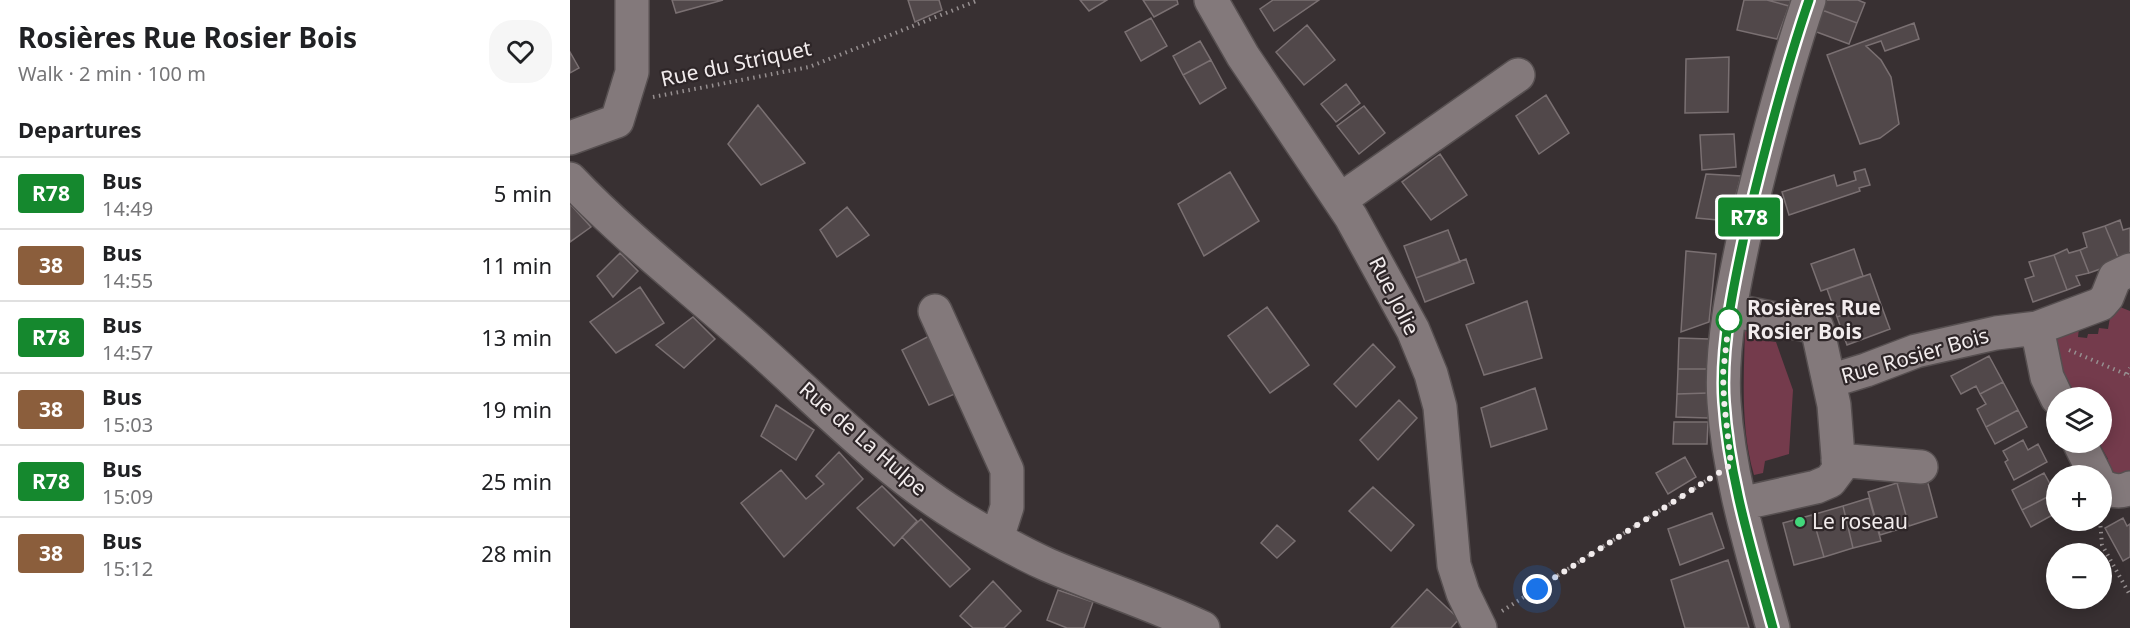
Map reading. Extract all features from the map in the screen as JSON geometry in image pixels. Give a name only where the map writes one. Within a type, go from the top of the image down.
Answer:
[{"type":"street","points":[[570,138],[617,121],[632,72],[632,0]]},
{"type":"street","name":"Rue Jolie","points":[[1211,0],[1243,56],[1340,200],[1413,330],[1431,374],[1440,406],[1454,565],[1463,594],[1480,627]]},
{"type":"street","points":[[1773,628],[1731,465],[1724,411],[1723,374],[1730,310],[1740,254],[1760,167],[1792,50],[1809,0]]},
{"type":"street","points":[[1340,200],[1518,75]]},
{"type":"street","name":"Rue de La Hulpe","points":[[570,179],[886,464],[923,493],[968,522],[1047,564],[1171,612],[1203,628]]},
{"type":"street","name":"Rue Rosier Bois","points":[[1830,381],[1916,351],[1995,333],[2038,334],[2101,304],[2108,297],[2115,277],[2130,270]]},
{"type":"street","name":"Rue Rosier Bois","points":[[1730,310],[1817,327],[1830,381],[1838,460]]},
{"type":"street","points":[[935,311],[1007,470],[1007,507],[997,538]]},
{"type":"street","points":[[2038,334],[2047,377],[2052,387]]},
{"type":"street","points":[[1740,504],[1815,487],[1830,481],[1839,470],[1838,460],[1921,467]]},
{"type":"street","points":[[2112,490],[2123,491],[2130,488]]},
{"type":"path","name":"Rue du Striquet","points":[[619,115],[653,97],[809,67],[979,0]]},
{"type":"path","points":[[2038,334],[2058,345],[2129,375],[2130,368]]},
{"type":"path","points":[[1480,627],[1731,465]]},
{"type":"path","points":[[2101,531],[2102,545],[2130,595]]},
{"type":"shaded area","points":[[2112,306],[2130,311],[2130,473],[2115,475],[2112,472],[2112,465],[2101,463],[2108,459],[2105,453],[2112,453],[2112,387],[2070,387],[2052,354],[2058,327],[2080,319],[2078,337],[2087,338],[2088,334],[2098,334],[2099,328],[2108,329]]},
{"type":"shaded area","points":[[1745,327],[1757,327],[1759,340],[1776,342],[1793,390],[1789,454],[1765,461],[1763,473],[1754,475],[1745,420]]},
{"type":"building","points":[[672,0],[723,0],[676,13]]},
{"type":"building","points":[[908,0],[939,0],[942,10],[915,22]]},
{"type":"building","points":[[1080,0],[1107,0],[1089,11]]},
{"type":"building","points":[[1143,0],[1177,0],[1178,4],[1154,17]]},
{"type":"building","points":[[1273,0],[1319,0],[1274,31],[1260,9]]},
{"type":"building","points":[[1744,0],[1767,0],[1789,6],[1777,39],[1737,30]]},
{"type":"building","points":[[1767,0],[1791,0],[1789,6]]},
{"type":"building","points":[[1826,0],[1858,0],[1865,3],[1857,23],[1822,10]]},
{"type":"building","points":[[1822,10],[1857,23],[1849,44],[1814,31]]},
{"type":"building","points":[[1151,18],[1167,46],[1141,61],[1125,32]]},
{"type":"building","points":[[1914,23],[1919,39],[1885,51],[1881,41],[1866,46],[1881,60],[1891,77],[1899,124],[1880,138],[1860,144],[1827,55]]},
{"type":"building","points":[[1307,25],[1335,60],[1304,85],[1276,52]]},
{"type":"building","points":[[1200,41],[1211,60],[1183,75],[1173,56]]},
{"type":"building","points":[[570,52],[579,68],[570,73]]},
{"type":"building","points":[[1729,57],[1728,112],[1685,113],[1686,59]]},
{"type":"building","points":[[1211,60],[1226,88],[1200,104],[1183,75]]},
{"type":"building","points":[[1346,84],[1360,103],[1336,122],[1321,104]]},
{"type":"building","points":[[1546,95],[1569,133],[1539,154],[1516,116]]},
{"type":"building","points":[[758,105],[805,163],[761,185],[728,144]]},
{"type":"building","points":[[1364,106],[1385,133],[1359,154],[1337,126]]},
{"type":"building","points":[[1734,134],[1736,167],[1702,170],[1700,135]]},
{"type":"building","points":[[1440,154],[1467,195],[1431,220],[1402,182]]},
{"type":"building","points":[[1865,169],[1870,185],[1859,188],[1860,191],[1789,215],[1782,192],[1834,175],[1837,186],[1856,180],[1854,172]]},
{"type":"building","points":[[1230,172],[1259,221],[1204,256],[1178,204]]},
{"type":"building","points":[[1706,174],[1741,176],[1729,221],[1696,218]]},
{"type":"building","points":[[570,204],[591,227],[570,242]]},
{"type":"building","points":[[847,207],[869,235],[837,257],[820,230]]},
{"type":"building","points":[[2120,220],[2123,230],[2130,228],[2130,258],[2120,262],[2105,226]]},
{"type":"building","points":[[2105,226],[2120,262],[2089,273],[2080,250],[2087,247],[2083,233]]},
{"type":"building","points":[[1448,230],[1460,262],[1416,278],[1404,246]]},
{"type":"building","points":[[1854,249],[1863,276],[1821,291],[1811,264]]},
{"type":"building","points":[[2067,249],[2069,253],[2080,250],[2089,273],[2076,276],[2080,285],[2067,290],[2054,255]]},
{"type":"building","points":[[1686,251],[1716,254],[1709,322],[1681,332]]},
{"type":"building","points":[[620,253],[638,271],[613,297],[597,276]]},
{"type":"building","points":[[2054,255],[2067,290],[2033,302],[2025,279],[2034,276],[2029,262]]},
{"type":"building","points":[[1466,259],[1474,283],[1425,302],[1416,278]]},
{"type":"building","points":[[1870,274],[1880,302],[1837,317],[1827,289]]},
{"type":"building","points":[[640,287],[664,323],[616,353],[590,322]]},
{"type":"building","points":[[1527,301],[1542,358],[1484,375],[1466,325]]},
{"type":"building","points":[[1880,302],[1890,329],[1847,345],[1837,317]]},
{"type":"building","points":[[1267,307],[1309,365],[1270,393],[1228,336]]},
{"type":"building","points":[[693,317],[715,339],[684,368],[656,345]]},
{"type":"building","points":[[935,333],[964,390],[929,405],[902,350]]},
{"type":"building","points":[[1679,338],[1709,339],[1707,369],[1678,369]]},
{"type":"building","points":[[1373,344],[1395,367],[1356,407],[1334,384]]},
{"type":"building","points":[[1989,356],[2003,382],[1980,394],[1976,386],[1961,394],[1951,376]]},
{"type":"building","points":[[1678,369],[1707,369],[1708,393],[1677,394]]},
{"type":"building","points":[[2003,382],[2018,410],[1986,427],[1977,409],[1986,404],[1980,394]]},
{"type":"building","points":[[1535,388],[1547,429],[1491,447],[1481,408]]},
{"type":"building","points":[[1708,393],[1708,418],[1676,417],[1677,394]]},
{"type":"building","points":[[1399,400],[1417,418],[1378,460],[1360,440]]},
{"type":"building","points":[[776,405],[814,430],[796,460],[761,436]]},
{"type":"building","points":[[2018,410],[2027,427],[1995,444],[1986,427]]},
{"type":"building","points":[[1674,422],[1708,422],[1707,444],[1673,444]]},
{"type":"building","points":[[2023,440],[2028,450],[2038,444],[2047,462],[2014,480],[2005,462],[2008,460],[2003,451]]},
{"type":"building","points":[[839,452],[863,479],[784,557],[741,503],[781,470],[806,499],[824,484],[816,476]]},
{"type":"building","points":[[1685,457],[1696,477],[1668,494],[1656,473]]},
{"type":"building","points":[[2044,473],[2046,477],[2046,498],[2022,510],[2012,490]]},
{"type":"building","points":[[1926,476],[1937,517],[1909,526],[1897,483]]},
{"type":"building","points":[[1897,483],[1909,526],[1880,535],[1868,492]]},
{"type":"building","points":[[882,486],[917,521],[894,546],[857,508]]},
{"type":"building","points":[[1373,487],[1414,525],[1391,551],[1349,511]]},
{"type":"building","points":[[1869,498],[1881,541],[1853,548],[1843,506]]},
{"type":"building","points":[[2046,498],[2046,519],[2031,527],[2022,510]]},
{"type":"building","points":[[1843,506],[1853,548],[1824,557],[1812,515]]},
{"type":"building","points":[[1712,513],[1724,548],[1680,565],[1668,529]]},
{"type":"building","points":[[1812,515],[1824,557],[1794,565],[1783,523]]},
{"type":"building","points":[[2123,518],[2127,526],[2130,524],[2130,557],[2123,561],[2107,531],[2112,531],[2112,524]]},
{"type":"building","points":[[921,519],[970,569],[950,587],[902,537]]},
{"type":"building","points":[[1277,525],[1295,541],[1277,558],[1261,543]]},
{"type":"building","points":[[1728,560],[1749,628],[1685,628],[1671,580]]},
{"type":"building","points":[[993,581],[1021,611],[1004,628],[973,628],[960,616]]},
{"type":"building","points":[[1427,589],[1459,619],[1451,628],[1391,628]]},
{"type":"building","points":[[1058,590],[1093,602],[1084,628],[1067,628],[1047,620]]},
{"type":"bus line","name":"R78","points":[[1773,628],[1732,472],[1727,440],[1723,374],[1730,310],[1750,210],[1787,67],[1809,0]]},
{"type":"place","name":"Rosières Rue Rosier Bois","points":[[1729,320]]},
{"type":"place","name":"Le roseau","points":[[1800,522]]},
{"type":"route","points":[[1537,589],[1731,465],[1723,374],[1729,320]]}]
